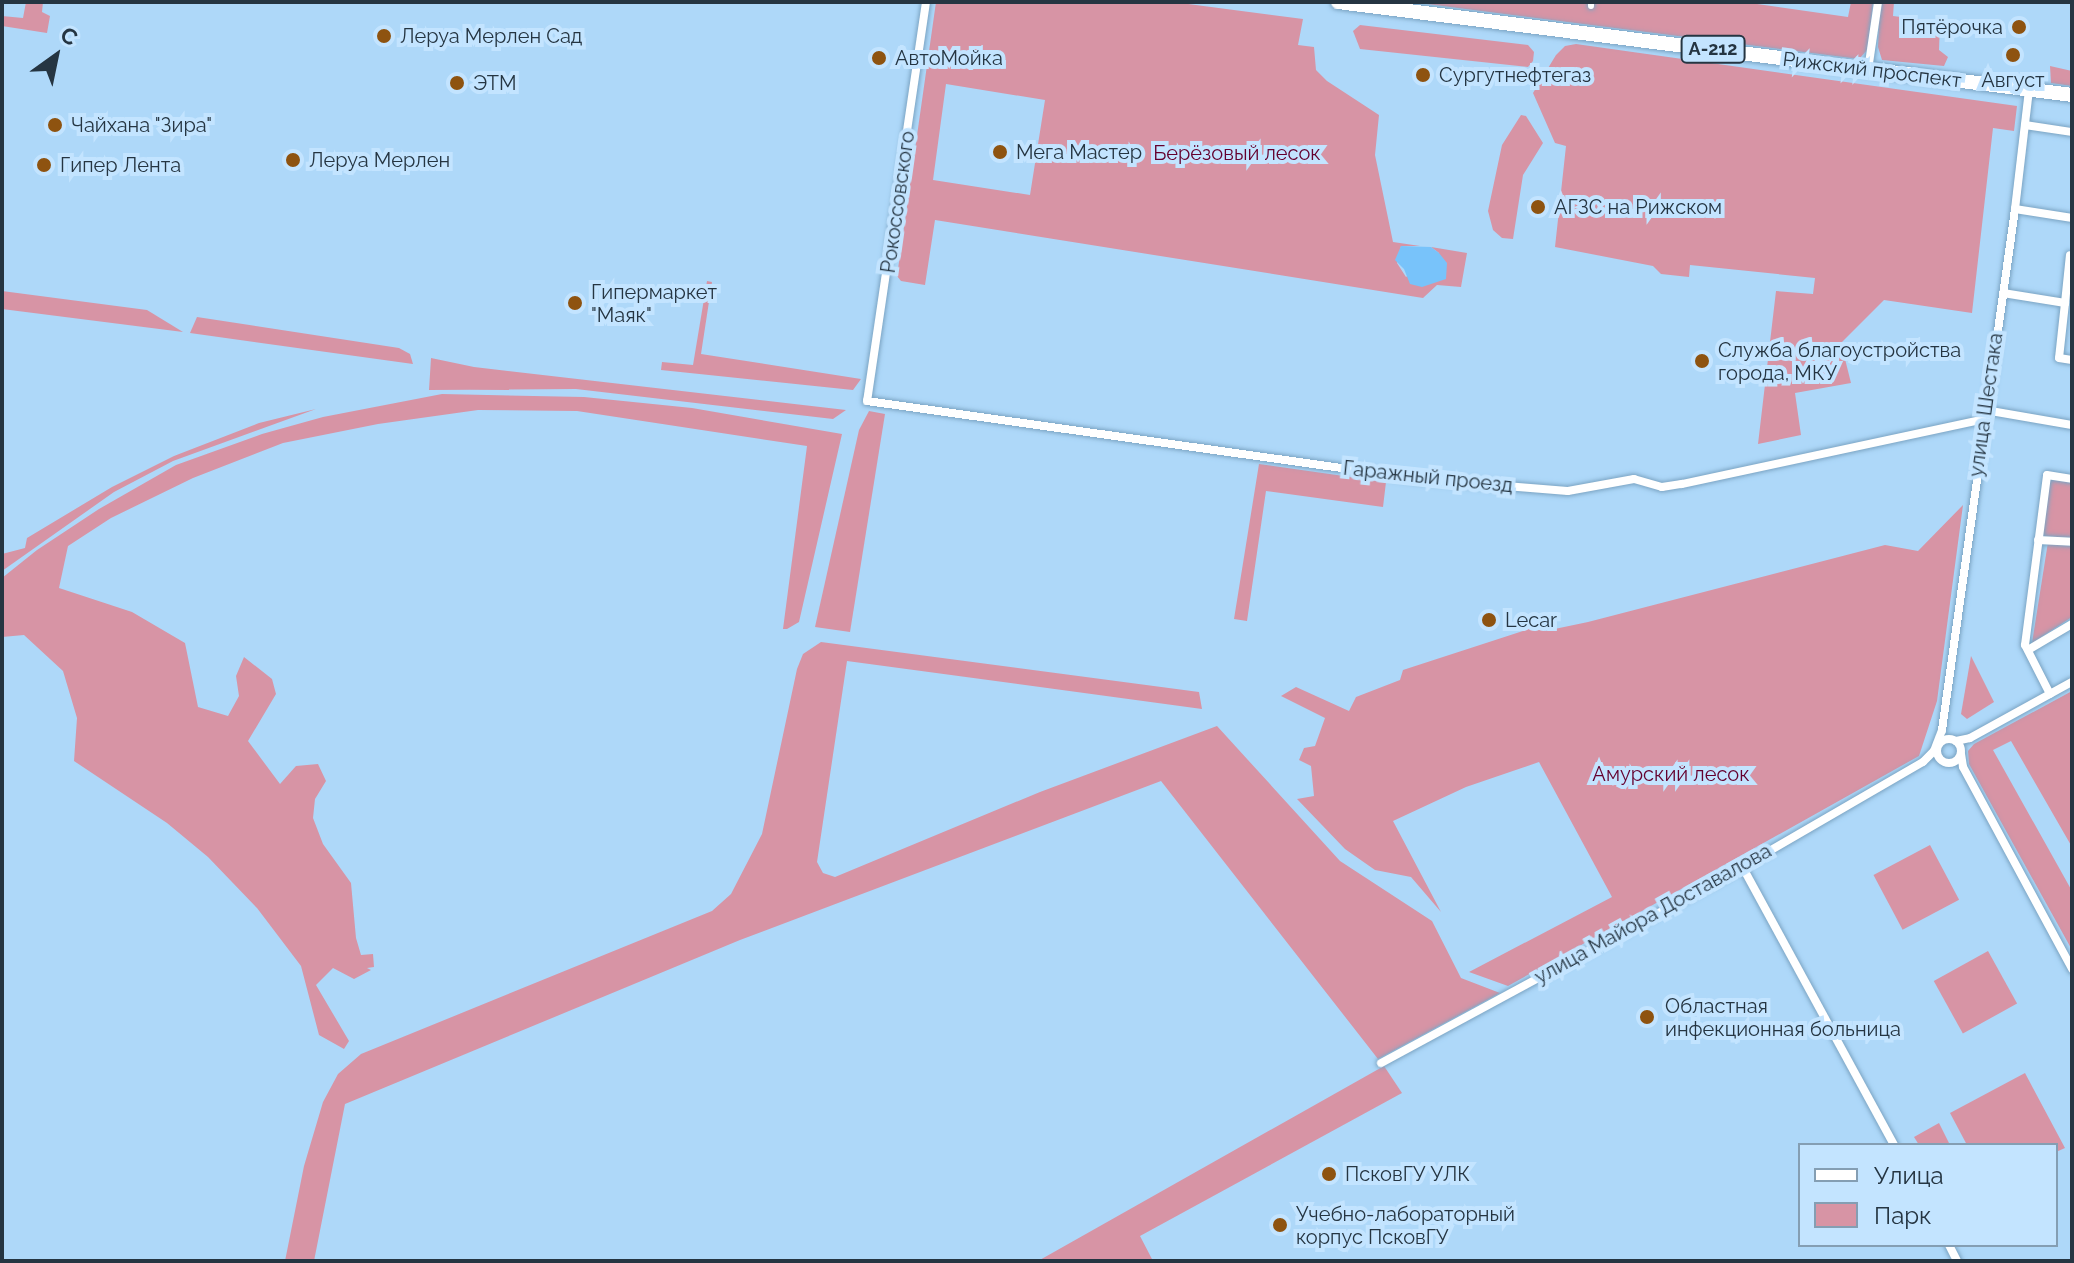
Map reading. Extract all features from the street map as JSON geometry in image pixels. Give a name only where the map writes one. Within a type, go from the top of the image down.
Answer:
[{"type":"highway","name":"Рижский проспект","points":[[1338,2],[2072,95]]},
{"type":"street","name":"Рокоссовского","points":[[867,401],[926,2]]},
{"type":"street","points":[[1868,70],[1878,2]]},
{"type":"street","name":"улица Шестака","points":[[1937,746],[2015,209],[2029,90]]},
{"type":"street","points":[[2025,125],[2072,132]]},
{"type":"street","points":[[2015,209],[2072,218]]},
{"type":"street","points":[[2070,255],[2059,358],[2072,360]]},
{"type":"street","points":[[2003,293],[2065,303]]},
{"type":"street","name":"Гаражный проезд","points":[[867,401],[1419,479],[1568,491],[1634,479],[1662,487],[1682,484],[1984,415]]},
{"type":"street","points":[[1984,415],[2072,425]]},
{"type":"street","points":[[2050,694],[2025,645],[2047,475],[2072,479]]},
{"type":"street","points":[[2038,540],[2072,542]]},
{"type":"street","points":[[2028,650],[2072,624]]},
{"type":"street","points":[[1941,761],[1937,746],[1957,746],[2072,682]]},
{"type":"street","name":"улица Шестака","points":[[1943,719],[1957,746],[1963,767],[2072,969]]},
{"type":"street","name":"улица Майора Доставалова","points":[[1381,1063],[1742,866],[1923,762],[1937,746]]},
{"type":"street","points":[[1957,746],[1954,762],[1963,767]]},
{"type":"street","name":"улица Майора Доставалова","points":[[1923,762],[1954,762]]},
{"type":"street","points":[[1742,866],[1893,1143]]},
{"type":"green space","points":[[26,2],[43,2],[42,12],[50,16],[47,33],[2,26],[2,16],[23,18]]},
{"type":"green space","name":"Берёзовый лесок","points":[[936,2],[1173,2],[1303,19],[1298,45],[1314,47],[1316,70],[1327,81],[1379,115],[1375,155],[1393,242],[1420,246],[1401,246],[1397,263],[1406,277],[1439,253],[1431,247],[1467,253],[1461,287],[1437,285],[1423,298],[935,220],[925,285],[901,281],[897,276]],"holes":[[[946,84],[1045,100],[1030,195],[933,180]]]},
{"type":"green space","points":[[1411,2],[1743,2],[1848,17],[1851,2],[1873,2],[1868,49],[1859,59]]},
{"type":"green space","points":[[1880,2],[1894,2],[1893,16],[1940,22],[1939,50],[1948,57],[1944,66],[1882,60],[1878,47]]},
{"type":"green space","points":[[1360,25],[1528,45],[1534,52],[1533,61],[1528,67],[1360,49],[1353,31]]},
{"type":"green space","points":[[1576,44],[2017,106],[2014,131],[1993,128],[1972,313],[1884,300],[1841,343],[1851,383],[1795,393],[1801,435],[1758,444],[1776,291],[1813,294],[1815,278],[1690,265],[1689,277],[1661,274],[1653,266],[1555,247],[1566,146],[1555,143],[1533,93],[1556,55],[1565,46]]},
{"type":"green space","points":[[2050,66],[2072,71],[2072,86],[2051,83]]},
{"type":"green space","points":[[1521,115],[1526,116],[1543,143],[1523,175],[1513,239],[1502,238],[1493,230],[1488,211],[1502,145]]},
{"type":"green space","points":[[707,281],[712,282],[701,354],[861,379],[853,390],[661,370],[662,362],[693,365]]},
{"type":"green space","points":[[2,291],[147,310],[183,332],[2,309]]},
{"type":"green space","points":[[197,317],[399,348],[410,354],[413,364],[190,333]]},
{"type":"green space","points":[[431,358],[474,367],[846,410],[833,419],[576,389],[429,390]]},
{"type":"green space","points":[[442,394],[584,397],[692,408],[842,434],[799,622],[787,629],[783,629],[807,446],[577,411],[478,410],[378,424],[283,443],[193,478],[111,518],[68,546],[59,588],[132,612],[185,643],[198,707],[228,716],[239,696],[236,676],[244,657],[272,679],[276,694],[248,741],[280,784],[296,766],[318,764],[326,781],[315,799],[313,818],[323,844],[351,883],[356,938],[361,955],[373,954],[374,967],[367,968],[371,970],[354,979],[333,968],[316,985],[349,1041],[344,1049],[319,1035],[301,966],[257,908],[208,857],[167,823],[74,761],[77,718],[63,671],[24,635],[2,637],[2,578],[37,550],[99,509],[176,465],[262,434],[323,417]]},
{"type":"green space","points":[[316,409],[173,461],[114,492],[2,571],[2,554],[25,548],[27,538],[112,487],[174,456],[259,423]]},
{"type":"green space","points":[[869,411],[885,414],[850,632],[815,627],[859,430]]},
{"type":"green space","points":[[1259,464],[1386,482],[1383,507],[1266,491],[1247,621],[1234,619]]},
{"type":"green space","points":[[2050,478],[2072,482],[2072,538],[2041,536]]},
{"type":"green space","name":"Амурский лесок","points":[[1963,505],[1937,701],[1919,756],[1508,986],[1469,972],[1612,897],[1539,762],[1466,787],[1393,821],[1441,912],[1411,877],[1375,870],[1345,849],[1297,799],[1314,796],[1311,766],[1299,760],[1304,748],[1315,746],[1325,718],[1281,696],[1296,687],[1349,711],[1356,697],[1400,680],[1403,670],[1541,625],[1545,631],[1588,622],[1885,545],[1918,551]]},
{"type":"green space","points":[[2048,542],[2072,546],[2072,617],[2032,643]]},
{"type":"green space","points":[[821,642],[1199,692],[1202,709],[847,661],[817,862],[823,873],[835,877],[1040,792],[1217,726],[1340,861],[1432,921],[1461,978],[1500,993],[1378,1059],[1161,781],[740,940],[345,1104],[314,1261],[285,1261],[304,1166],[323,1102],[338,1074],[361,1054],[712,911],[731,894],[762,834],[797,669],[803,654]]},
{"type":"green space","points":[[1971,656],[1994,702],[1967,719],[1961,714]]},
{"type":"green space","points":[[2072,691],[2072,847],[2011,741],[1993,750],[2072,891],[2072,950],[1969,764],[1968,751],[1974,744]]},
{"type":"green space","points":[[1930,845],[1959,900],[1903,930],[1873,875]]},
{"type":"green space","points":[[1988,951],[2017,1003],[1963,1034],[1934,981]]},
{"type":"green space","points":[[1384,1066],[1402,1093],[1140,1236],[1153,1261],[1038,1261]]},
{"type":"green space","points":[[2025,1073],[2065,1148],[2058,1151],[2058,1143],[1966,1143],[1950,1113]]},
{"type":"green space","points":[[1939,1123],[1949,1143],[1918,1143],[1914,1137]]},
{"type":"water","points":[[1401,246],[1431,247],[1447,263],[1446,279],[1422,287],[1410,284],[1404,269],[1395,260]]},
{"type":"place","name":"Пятёрочка","points":[[2019,27]]},
{"type":"place","name":"Леруа Мерлен Сад","points":[[384,36]]},
{"type":"place","name":"Август","points":[[2013,55]]},
{"type":"place","name":"АвтоМойка","points":[[879,58]]},
{"type":"place","name":"Сургутнефтегаз","points":[[1423,75]]},
{"type":"place","name":"ЭТМ","points":[[457,83]]},
{"type":"place","name":"Чайхана \"Зира\"","points":[[55,125]]},
{"type":"place","name":"Мега Мастер","points":[[1000,152]]},
{"type":"place","name":"Леруа Мерлен","points":[[293,160]]},
{"type":"place","name":"Гипер Лента","points":[[44,165]]},
{"type":"place","name":"АГЗС на Рижском","points":[[1538,207]]},
{"type":"place","name":"Гипермаркет \"Маяк\"","points":[[575,303]]},
{"type":"place","name":"Служба благоустройства города, МКУ","points":[[1702,361]]},
{"type":"place","name":"Lecar","points":[[1489,620]]},
{"type":"place","name":"Областная инфекционная больница","points":[[1647,1017]]},
{"type":"place","name":"ПсковГУ УЛК","points":[[1329,1174]]},
{"type":"place","name":"Учебно-лабораторный корпус ПсковГУ","points":[[1280,1225]]}]
